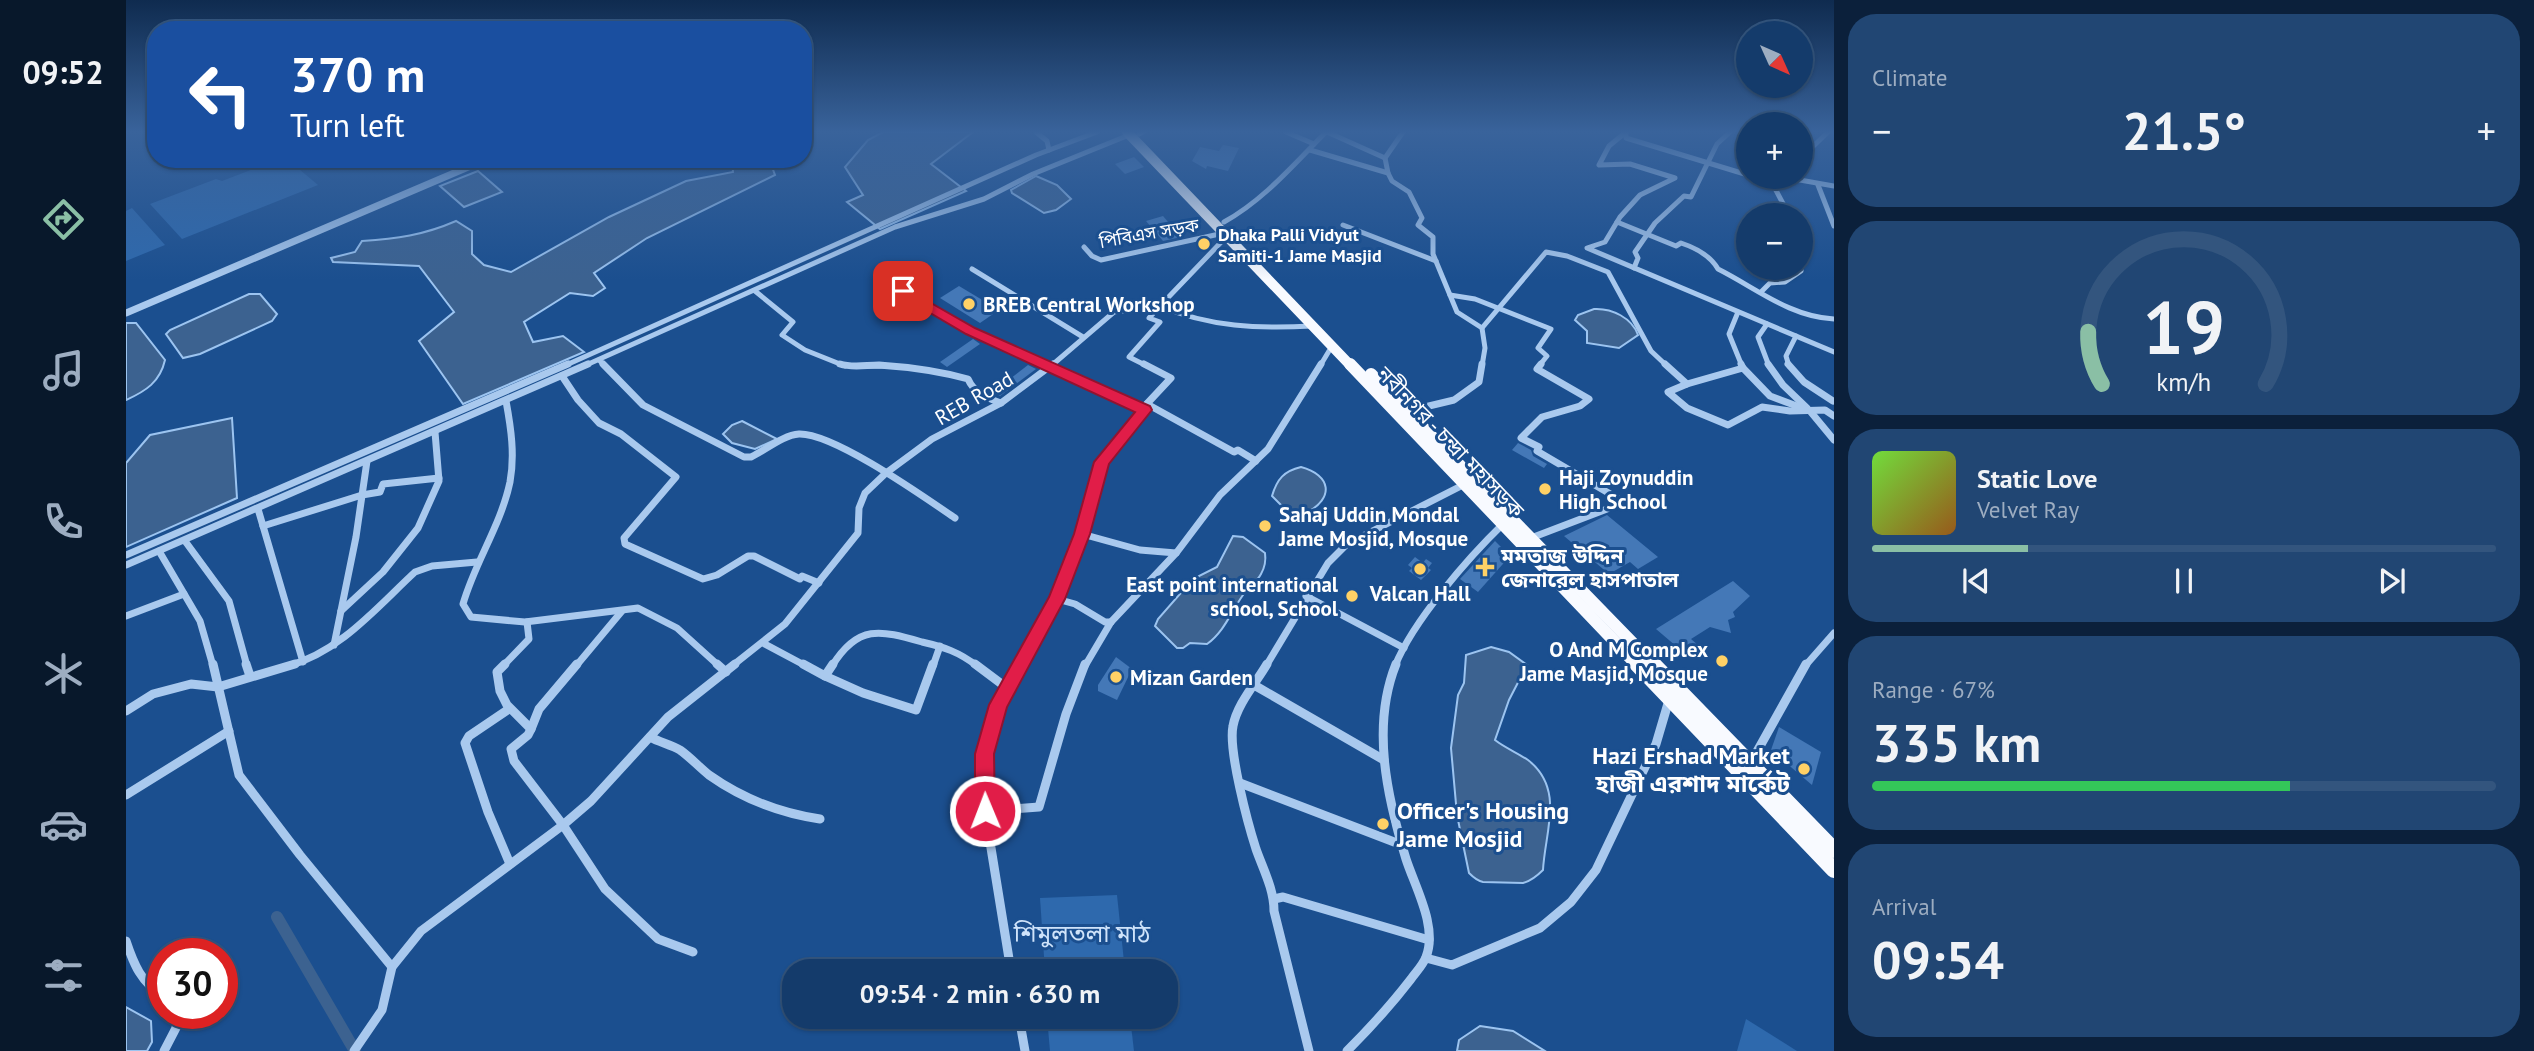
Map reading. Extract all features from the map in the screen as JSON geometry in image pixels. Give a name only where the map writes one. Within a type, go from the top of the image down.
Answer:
[{"type":"highway","name":"নবীনগর - চন্দ্রা মহাসড়ক","points":[[1179,181],[1312,326],[1503,524],[1750,764],[1834,850]]},
{"type":"highway","name":"নবীনগর - চন্দ্রা মহাসড়ক","points":[[1225,231],[1531,538],[1633,653],[1669,699],[1834,870]]},
{"type":"street","points":[[126,313],[434,181]]},
{"type":"street","points":[[126,555],[650,329],[980,181]]},
{"type":"street","points":[[126,565],[506,401],[895,227],[984,199],[1018,181]]},
{"type":"street","points":[[1009,959],[985,811],[984,754],[998,705],[1057,599],[1082,534],[1102,462],[1171,378],[1129,357],[1160,322],[1149,318],[1242,212],[1278,181]]},
{"type":"street","points":[[1395,181],[1413,200],[1422,218],[1418,225],[1433,237],[1433,254],[1461,317],[1482,328]]},
{"type":"street","points":[[1670,181],[1659,188],[1643,191],[1617,222],[1611,238],[1587,248],[1834,352]]},
{"type":"street","points":[[1634,268],[1638,258],[1636,252],[1665,211],[1684,196],[1691,197],[1699,181]]},
{"type":"street","points":[[1813,184],[1834,186]]},
{"type":"street","points":[[1818,185],[1834,226]]},
{"type":"street","points":[[1826,210],[1834,212]]},
{"type":"street","points":[[1617,222],[1676,246],[1687,244],[1715,262],[1718,269],[1761,292],[1812,317],[1834,319]]},
{"type":"street","points":[[1343,225],[1436,261]]},
{"type":"street","name":"পিবিএস সড়ক","points":[[1084,247],[1092,256],[1101,260],[1225,231]]},
{"type":"street","points":[[1407,411],[1454,400],[1479,382],[1485,348],[1482,328],[1546,252],[1592,264],[1608,272],[1651,351],[1687,384]]},
{"type":"street","points":[[972,269],[1083,337]]},
{"type":"street","points":[[1761,292],[1770,283],[1788,280]]},
{"type":"street","points":[[755,291],[793,322],[782,335],[797,347],[817,357],[848,368],[855,364],[876,364],[955,374],[968,379],[970,386],[976,391],[1001,403]]},
{"type":"street","points":[[903,291],[971,331],[1145,407],[1256,461]]},
{"type":"street","points":[[1450,295],[1500,307],[1551,329],[1538,348],[1547,356],[1537,369],[1589,399],[1580,406],[1542,417],[1521,438],[1539,447],[1538,451],[1616,499],[1616,504],[1606,511],[1576,519],[1552,533],[1531,538]]},
{"type":"street","points":[[1160,306],[1215,323],[1265,327],[1312,326]]},
{"type":"street","name":"REB Road","points":[[392,967],[421,931],[591,802],[668,717],[785,624],[858,533],[859,508],[865,493],[886,473],[932,439],[1001,403],[1030,384],[1114,312],[1160,306]]},
{"type":"street","points":[[1738,312],[1729,327],[1730,340],[1743,368],[1770,396],[1810,411]]},
{"type":"street","points":[[1767,324],[1758,337],[1761,353],[1779,382],[1810,411],[1834,440]]},
{"type":"street","points":[[1796,336],[1785,360],[1791,369],[1833,400],[1825,410]]},
{"type":"street","points":[[985,811],[1039,807],[1066,714],[1086,662],[1111,622],[1177,553],[1220,495],[1268,449],[1332,346]]},
{"type":"street","points":[[599,360],[643,405],[744,457],[763,452],[792,436],[813,435],[886,473],[955,518]]},
{"type":"street","points":[[1743,368],[1668,392],[1687,408],[1728,425],[1762,407],[1825,410],[1834,416]]},
{"type":"street","points":[[562,376],[578,400],[599,423],[621,434],[676,477],[624,538],[625,544],[703,579],[717,575],[748,556],[754,556],[800,579],[802,576],[819,583]]},
{"type":"street","points":[[506,401],[513,447],[508,491],[477,562],[463,604],[471,617],[527,622],[638,608],[677,628],[726,672]]},
{"type":"street","points":[[341,611],[383,572],[418,528],[439,478],[435,432]]},
{"type":"street","points":[[334,646],[368,461]]},
{"type":"street","points":[[263,526],[362,495],[380,492],[383,484],[439,478]]},
{"type":"street","points":[[1309,1051],[1274,911],[1274,899],[1255,845],[1240,783],[1233,752],[1232,728],[1254,685],[1328,563],[1347,544],[1368,531],[1465,484]]},
{"type":"street","points":[[258,509],[303,662]]},
{"type":"street","points":[[1347,1051],[1389,1008],[1426,958],[1429,940],[1402,845],[1384,760],[1385,713],[1392,677],[1404,648],[1451,580],[1503,524]]},
{"type":"street","points":[[1082,534],[1140,550],[1177,553]]},
{"type":"street","points":[[185,541],[194,558],[225,593],[235,614],[241,651],[250,677]]},
{"type":"street","points":[[159,551],[207,638],[239,775],[300,855],[392,967],[383,1010],[354,1051]]},
{"type":"street","points":[[126,711],[153,694],[191,684],[218,687],[303,662],[334,646],[415,572],[432,566],[477,562]]},
{"type":"street","points":[[126,616],[184,594]]},
{"type":"street","points":[[1306,596],[1404,648]]},
{"type":"street","points":[[1057,599],[1075,604],[1105,622],[1111,622]]},
{"type":"street","points":[[624,610],[617,614],[539,709],[531,729],[511,749],[514,761],[563,825],[605,889],[658,939],[693,952]]},
{"type":"street","points":[[527,622],[528,639],[497,672],[499,690],[509,709],[531,729]]},
{"type":"street","points":[[825,676],[843,649],[859,638],[883,631],[957,651],[1007,688]]},
{"type":"street","points":[[1750,764],[1802,669],[1834,634]]},
{"type":"street","points":[[763,643],[863,693],[916,710],[940,646]]},
{"type":"street","points":[[1254,685],[1384,760]]},
{"type":"street","points":[[1426,958],[1452,965],[1539,928],[1571,902],[1596,870],[1656,744],[1669,699]]},
{"type":"street","points":[[509,709],[469,736],[466,743],[488,812],[510,864]]},
{"type":"street","points":[[126,795],[229,731]]},
{"type":"street","points":[[650,737],[668,747],[677,748],[746,800],[797,817],[820,819]]},
{"type":"street","points":[[1240,783],[1402,845]]},
{"type":"street","points":[[1274,899],[1283,897],[1429,940]]},
{"type":"street","points":[[126,941],[138,975],[147,987]]},
{"type":"street","points":[[164,1051],[176,1029]]},
{"type":"street","points":[[1021,1029],[1025,1051]]},
{"type":"green space","points":[[211,181],[313,181],[318,185],[182,239],[150,204]]},
{"type":"green space","points":[[132,208],[165,245],[126,261],[126,211]]},
{"type":"green space","name":"শিমুলতলা মাঠ","points":[[1117,895],[1124,959],[1044,959],[1040,898]]},
{"type":"green space","points":[[1746,1019],[1797,1051],[1737,1051]]},
{"type":"green space","points":[[1048,1029],[1131,1029],[1134,1051],[1050,1051]]},
{"type":"shaded area","points":[[453,181],[489,181],[502,192],[464,207],[440,186]]},
{"type":"shaded area","points":[[686,181],[763,181],[647,238],[594,273],[605,288],[593,296],[570,293],[524,322],[533,342],[563,336],[584,352],[463,404],[419,341],[454,312],[419,266],[333,262],[331,258],[355,252],[362,241],[410,236],[456,221],[472,231],[472,254],[484,265],[511,272],[609,217]]},
{"type":"shaded area","points":[[854,181],[953,181],[966,191],[880,229],[847,202],[863,195]]},
{"type":"shaded area","points":[[1027,181],[1048,181],[1057,185],[1071,199],[1056,210],[1044,213],[1011,190]]},
{"type":"shaded area","points":[[249,294],[260,294],[277,314],[272,321],[200,354],[183,358],[166,334],[170,330]]},
{"type":"shaded area","points":[[1594,309],[1608,310],[1620,315],[1631,324],[1638,335],[1619,348],[1587,343],[1587,331],[1575,320],[1578,315]]},
{"type":"shaded area","points":[[126,323],[136,323],[165,360],[156,380],[126,400]]},
{"type":"shaded area","points":[[232,418],[237,498],[126,547],[126,463],[150,435]]},
{"type":"shaded area","points":[[742,421],[777,439],[755,449],[732,443],[723,434],[732,425]]},
{"type":"shaded area","points":[[1301,467],[1319,475],[1326,487],[1322,501],[1306,513],[1285,509],[1272,496],[1282,477]]},
{"type":"shaded area","points":[[1233,536],[1243,537],[1265,553],[1262,571],[1213,639],[1207,644],[1190,643],[1183,648],[1177,648],[1155,626],[1158,619],[1193,579],[1217,567]]},
{"type":"shaded area","points":[[1491,647],[1509,652],[1527,665],[1509,700],[1495,740],[1528,760],[1539,771],[1550,797],[1543,870],[1523,883],[1483,882],[1469,873],[1457,815],[1451,748],[1458,695],[1464,683],[1466,655]]},
{"type":"shaded area","points":[[126,1007],[147,1019],[147,1029],[151,1029],[152,1042],[147,1051],[126,1051]]},
{"type":"shaded area","points":[[1480,1026],[1513,1031],[1545,1051],[1457,1051],[1459,1040]]},
{"type":"building","points":[[1163,216],[1181,237],[1163,241],[1146,221]]},
{"type":"building","name":"BREB Central Workshop","points":[[959,286],[999,310],[980,323],[940,298]]},
{"type":"building","points":[[973,339],[980,344],[947,367],[940,362]]},
{"type":"building","points":[[1028,365],[1036,369],[1000,396],[993,392]]},
{"type":"building","points":[[1518,443],[1547,464],[1544,468],[1512,450]]},
{"type":"building","points":[[1607,515],[1658,557],[1638,569],[1630,562],[1609,574],[1564,536]]},
{"type":"building","name":"মমতাজ উদ্দিন জেনারেল হাসপাতাল","points":[[1495,541],[1510,556],[1478,592],[1460,579]]},
{"type":"building","name":"Valcan Hall","points":[[1415,557],[1423,563],[1426,559],[1432,563],[1428,568],[1431,570],[1421,580],[1409,571],[1412,568],[1408,565]]},
{"type":"building","points":[[1733,581],[1750,596],[1733,612],[1735,617],[1728,620],[1731,633],[1710,627],[1691,639],[1699,646],[1683,652],[1656,629]]},
{"type":"building","name":"Mizan Garden","points":[[1116,657],[1132,669],[1117,700],[1098,691],[1098,685]]},
{"type":"building","name":"Hazi Ershad Market হাজী এরশাদ মার্কেট","points":[[1779,727],[1821,752],[1812,785],[1771,750]]},
{"type":"waterway","points":[[277,917],[355,1051]]},
{"type":"place","name":"Dhaka Palli Vidyut Samiti-1 Jame Masjid","points":[[1204,244]]},
{"type":"place","name":"BREB Central Workshop","points":[[969,304]]},
{"type":"place","name":"Haji Zoynuddin High School","points":[[1545,489]]},
{"type":"place","name":"Sahaj Uddin Mondal Jame Mosjid, Mosque","points":[[1265,526]]},
{"type":"place","name":"মমতাজ উদ্দিন জেনারেল হাসপাতাল","points":[[1485,567]]},
{"type":"place","name":"Valcan Hall","points":[[1420,569]]},
{"type":"place","name":"East point international school, School","points":[[1352,596]]},
{"type":"place","name":"O And M Complex Jame Masjid, Mosque","points":[[1722,661]]},
{"type":"place","name":"Mizan Garden","points":[[1116,677]]},
{"type":"place","name":"Hazi Ershad Market হাজী এরশাদ মার্কেট","points":[[1804,769]]},
{"type":"place","name":"Officer's Housing Jame Mosjid","points":[[1383,824]]},
{"type":"route","points":[[903,291],[971,331],[1144,410],[1102,462],[1092,504],[1057,599],[998,705],[984,754],[985,811]]}]
